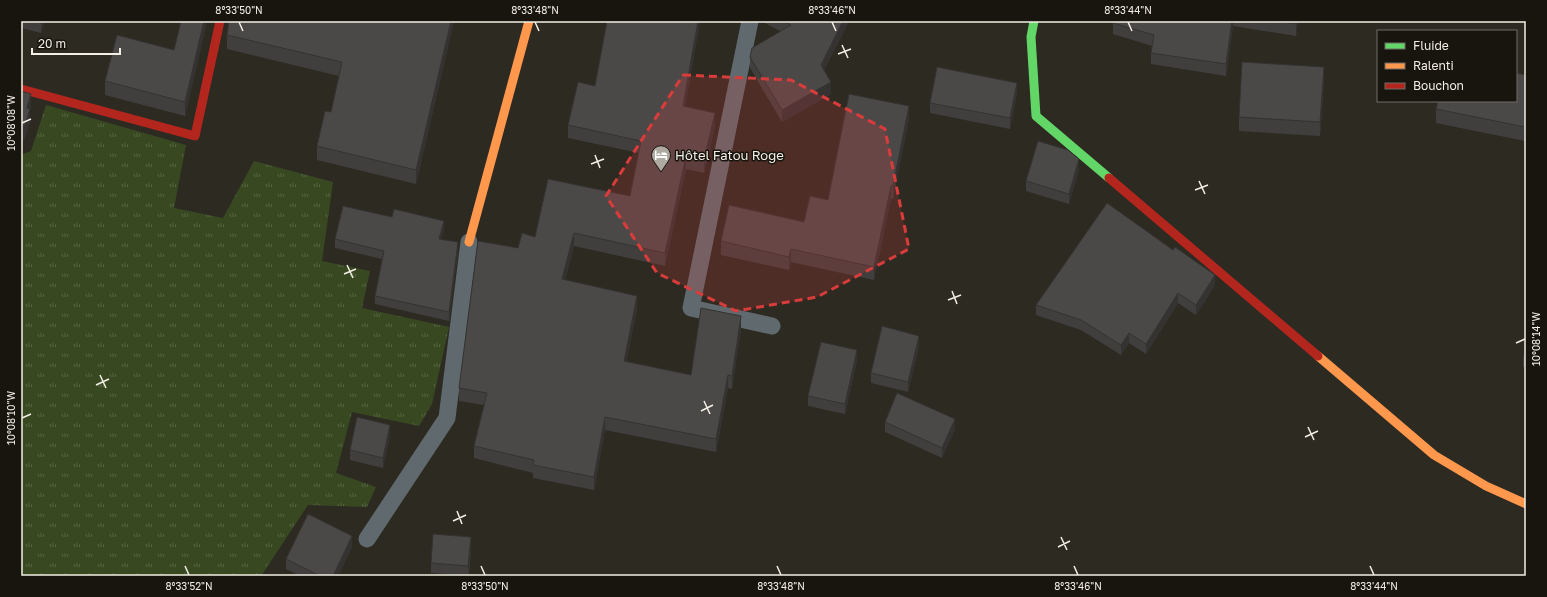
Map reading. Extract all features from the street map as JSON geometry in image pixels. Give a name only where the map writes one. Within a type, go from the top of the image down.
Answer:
[{"type":"street","points":[[21,89],[195,136],[220,21]]},
{"type":"street","points":[[469,242],[529,21]]},
{"type":"street","points":[[1034,21],[1031,37],[1036,116],[1434,455],[1486,486],[1526,504]]},
{"type":"lane","points":[[750,21],[691,308],[772,326]]},
{"type":"lane","points":[[367,539],[447,418],[469,242]]},
{"type":"highlighted area","points":[[683,75],[791,80],[885,129],[909,249],[817,297],[736,311],[657,273],[606,196]]},
{"type":"green space","points":[[46,105],[186,145],[174,208],[223,218],[254,161],[333,182],[322,261],[370,271],[362,308],[449,327],[432,404],[419,426],[352,412],[336,473],[376,487],[367,507],[308,505],[261,576],[21,576],[21,155],[31,151]]},
{"type":"building","points":[[181,21],[204,21],[185,102],[105,81],[117,35],[174,50]]},
{"type":"building","points":[[229,21],[451,21],[416,170],[317,146],[325,111],[331,112],[342,62],[227,35]]},
{"type":"building","points":[[607,21],[698,21],[683,106],[715,113],[704,160],[686,156],[665,253],[574,233],[562,279],[637,296],[624,361],[691,375],[701,308],[741,316],[732,376],[728,375],[716,439],[605,417],[594,477],[533,465],[534,460],[474,446],[487,393],[459,388],[478,241],[518,248],[522,233],[535,237],[548,179],[630,196],[641,141],[568,125],[578,82],[595,86]]},
{"type":"building","points":[[783,21],[843,21],[821,65],[831,82],[782,110],[750,57],[752,48],[791,25]]},
{"type":"building","points":[[1113,21],[1232,21],[1226,64],[1151,53],[1154,35],[1113,23]]},
{"type":"building","points":[[1276,21],[1297,21],[1296,24]]},
{"type":"building","points":[[1242,62],[1324,67],[1320,122],[1239,117]]},
{"type":"building","points":[[937,67],[1017,83],[1010,118],[930,103]]},
{"type":"building","points":[[1517,73],[1526,75],[1525,127],[1436,109],[1438,102],[1517,102]]},
{"type":"building","points":[[21,91],[31,94],[27,108],[30,109],[25,125],[21,127]]},
{"type":"building","points":[[849,94],[909,106],[893,186],[891,186],[874,267],[791,249],[789,257],[721,241],[729,205],[804,222],[810,196],[828,200]]},
{"type":"building","points":[[1038,141],[1068,150],[1079,159],[1069,194],[1026,181]]},
{"type":"building","points":[[1107,203],[1173,250],[1175,247],[1215,275],[1196,305],[1178,293],[1146,344],[1129,333],[1121,345],[1081,320],[1036,305]]},
{"type":"building","points":[[343,206],[392,217],[394,209],[444,221],[439,239],[458,242],[449,312],[375,296],[384,251],[335,239]]},
{"type":"building","points":[[882,326],[919,336],[908,382],[871,373]]},
{"type":"building","points":[[821,342],[857,350],[845,404],[808,396]]},
{"type":"building","points":[[1526,351],[1526,358],[1523,357]]},
{"type":"building","points":[[897,393],[955,419],[942,448],[885,422]]},
{"type":"building","points":[[357,417],[390,425],[383,458],[350,450]]},
{"type":"building","points":[[308,514],[352,536],[333,576],[320,576],[286,559]]},
{"type":"building","points":[[433,534],[471,537],[468,566],[431,563]]},
{"type":"traffic: fast","points":[[1034,21],[1031,37],[1036,116],[1109,178]]},
{"type":"traffic: slow","points":[[469,242],[529,21]]},
{"type":"traffic: slow","points":[[1318,356],[1434,455],[1486,486],[1526,504]]},
{"type":"traffic: jam","points":[[21,89],[195,136],[220,21]]},
{"type":"traffic: jam","points":[[1109,178],[1318,356]]},
{"type":"place","name":"Hôtel Fatou Roge","points":[[661,172]]}]
